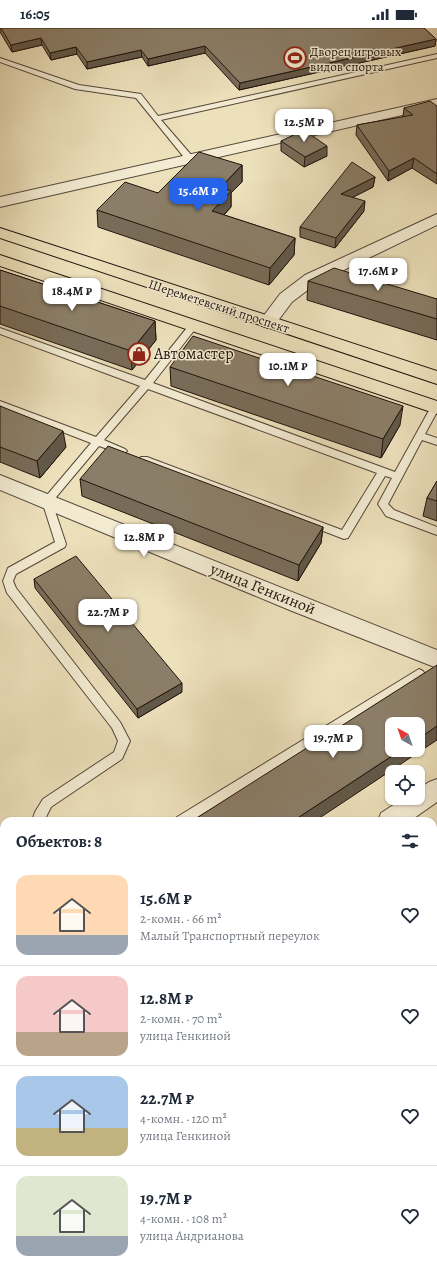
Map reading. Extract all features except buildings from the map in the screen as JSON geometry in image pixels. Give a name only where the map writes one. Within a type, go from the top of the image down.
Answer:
[{"type":"main road","name":"Шереметевский проспект","points":[[0,233],[437,378]]},
{"type":"main road","name":"Шереметевский проспект","points":[[0,260],[436,408]]},
{"type":"main road","points":[[251,345],[268,322]]},
{"type":"street","points":[[0,202],[437,103]]},
{"type":"street","points":[[268,322],[286,298],[311,279],[437,219]]},
{"type":"street","name":"улица Генкиной","points":[[0,482],[300,605],[437,658]]},
{"type":"street","points":[[396,817],[437,789]]},
{"type":"lane","points":[[156,119],[437,56]]},
{"type":"lane","points":[[0,60],[78,87],[138,96],[190,159]]},
{"type":"lane","points":[[39,817],[47,803],[118,755],[124,741],[116,725],[11,590],[8,580],[12,571],[61,544],[47,501],[147,384],[193,326]]},
{"type":"lane","points":[[0,331],[396,476]]},
{"type":"lane","points":[[0,404],[344,535],[383,471]]},
{"type":"lane","points":[[436,408],[396,476],[382,504],[390,513],[437,531]]},
{"type":"lane","points":[[419,436],[437,442]]},
{"type":"lane","points":[[187,817],[418,674]]},
{"type":"place","name":"Дворец игровых видов спорта","points":[[295,58]]},
{"type":"place","name":"Автомастер","points":[[139,354]]}]
